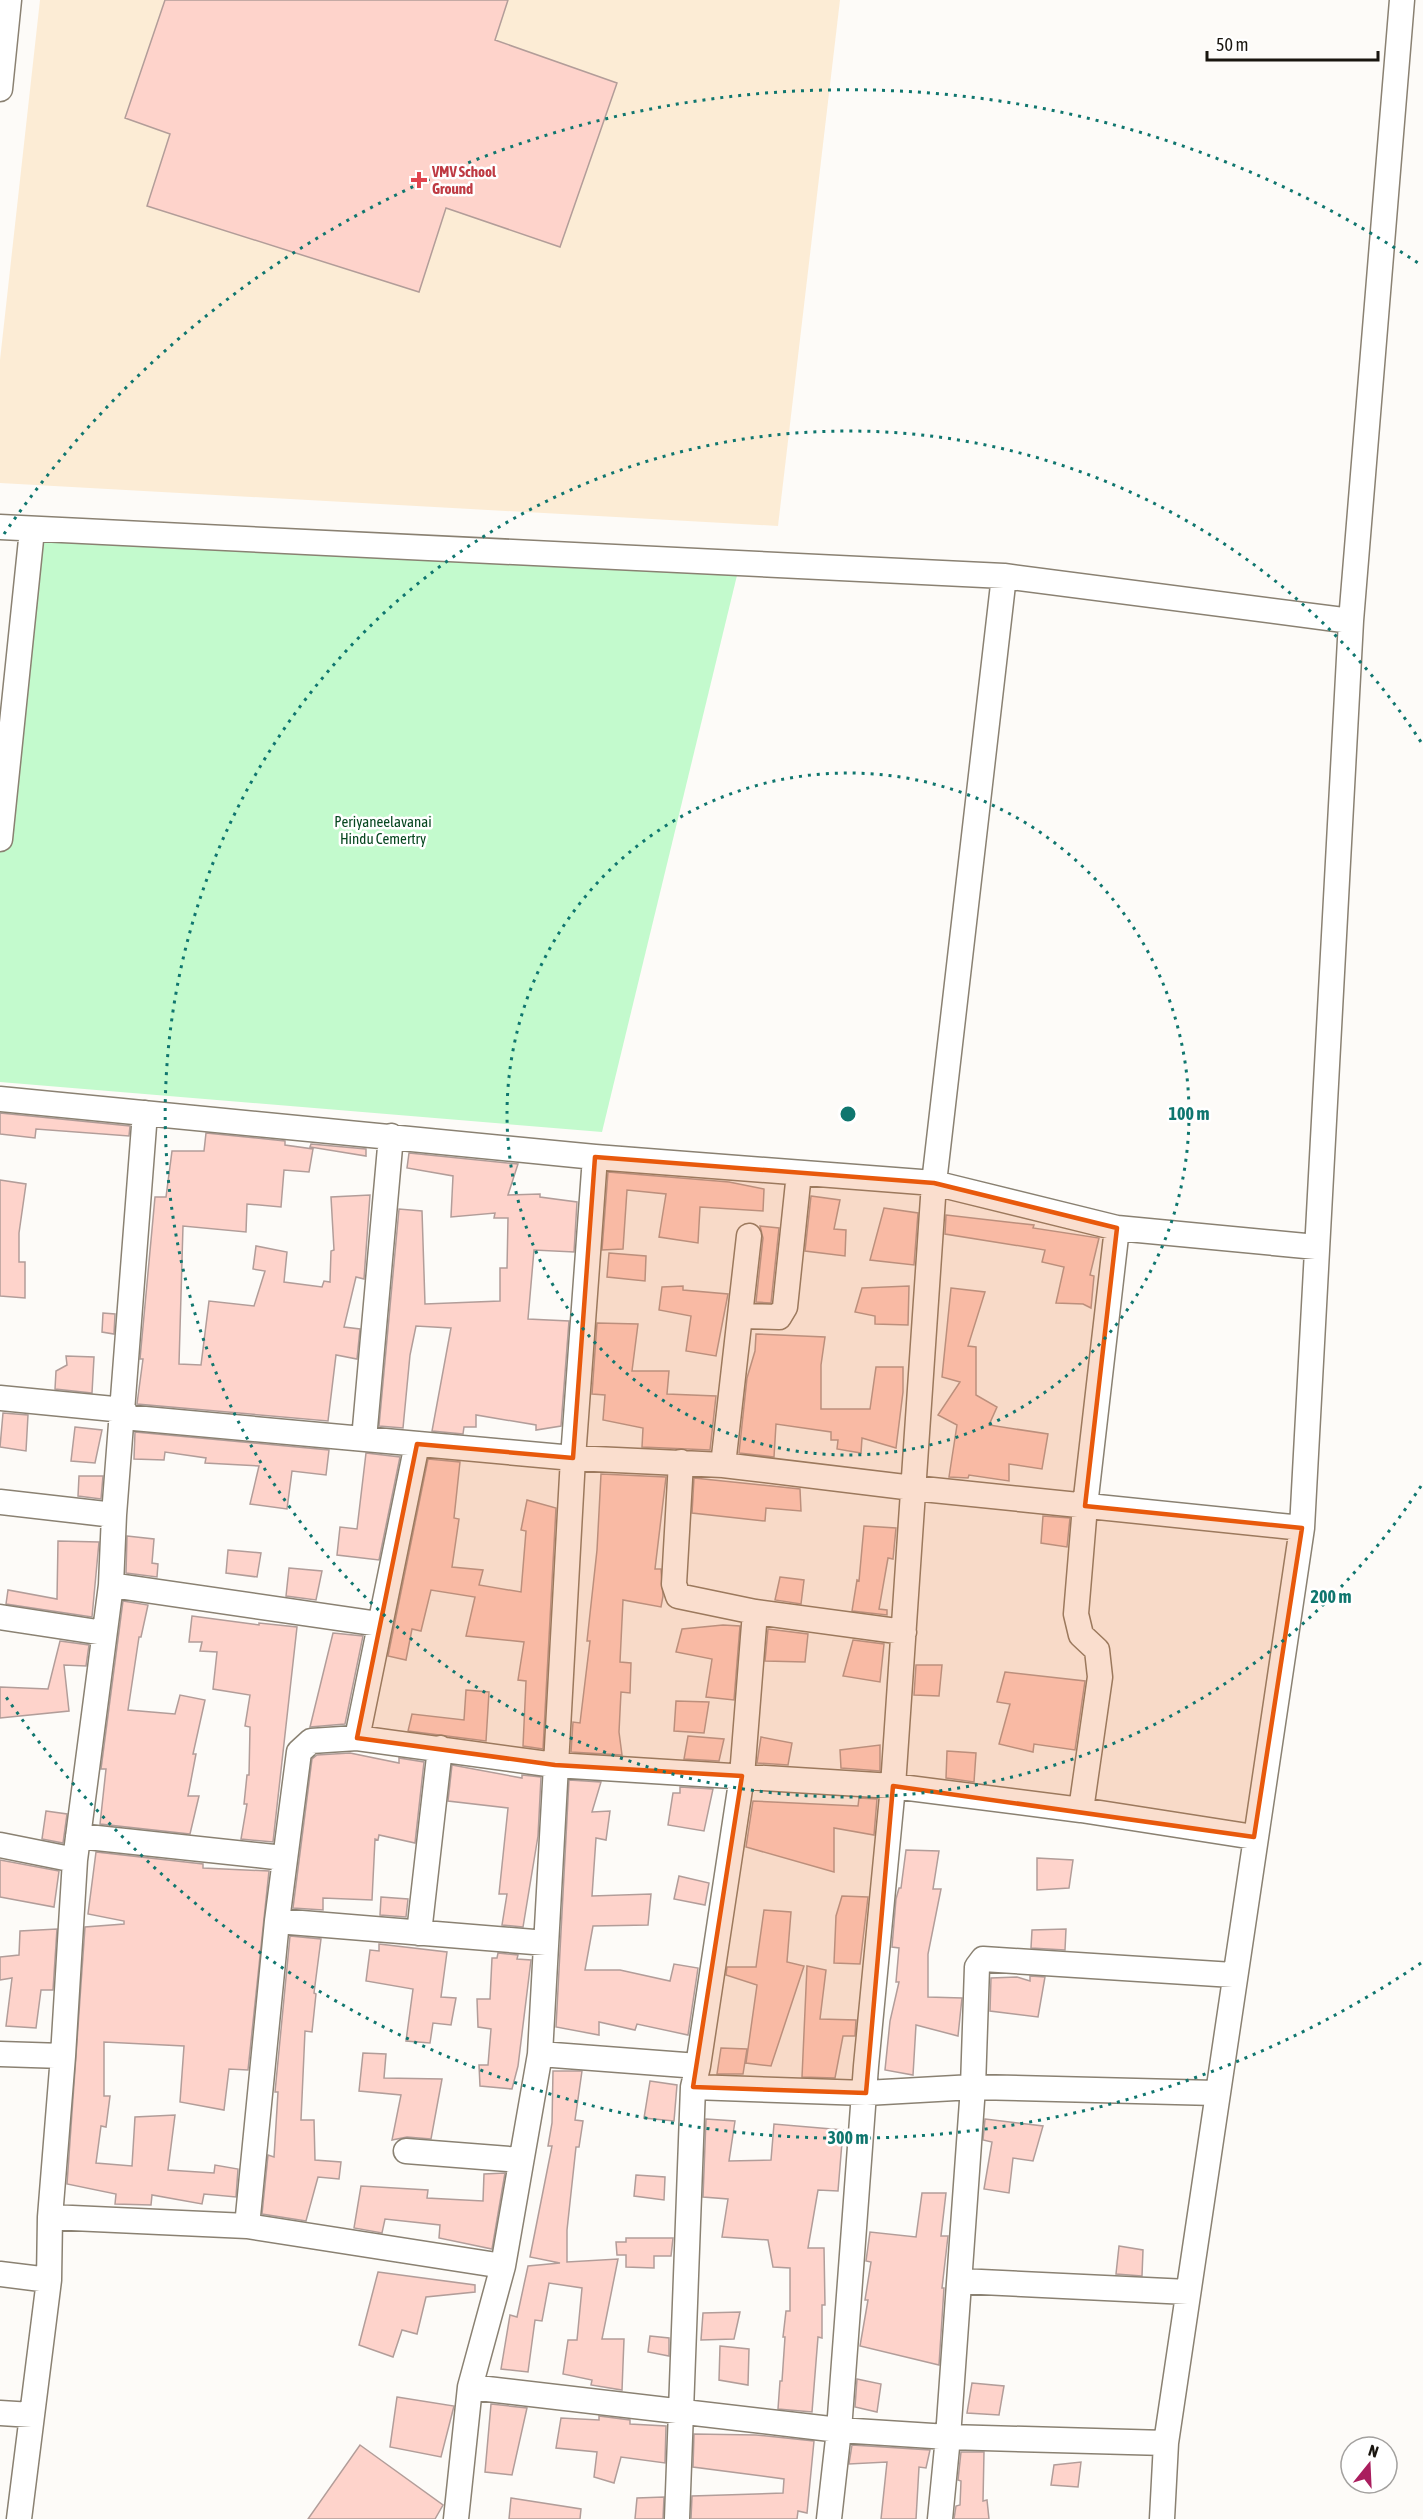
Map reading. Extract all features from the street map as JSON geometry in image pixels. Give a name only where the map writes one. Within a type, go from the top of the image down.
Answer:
[{"type":"street","points":[[0,89],[9,0]]},
{"type":"street","points":[[1162,2519],[1166,2443],[1233,1975],[1302,1528],[1351,621],[1402,0]]},
{"type":"street","points":[[0,527],[1004,576],[1351,621]]},
{"type":"street","points":[[0,839],[32,530]]},
{"type":"street","points":[[829,2519],[839,2430],[893,1786],[934,1184],[1004,576]]},
{"type":"street","points":[[0,1099],[595,1156],[934,1184],[1117,1228],[1316,1247]]},
{"type":"street","points":[[19,2519],[49,2280],[50,2217],[75,1860],[111,1585],[114,1515],[145,1113]]},
{"type":"street","points":[[364,1439],[391,1136]]},
{"type":"street","points":[[456,2519],[470,2387],[503,2266],[540,2054],[573,1458],[595,1156]]},
{"type":"street","points":[[740,1316],[779,1317],[784,1307],[799,1173]]},
{"type":"street","points":[[1081,1810],[1100,1677],[1097,1650],[1081,1635],[1077,1614],[1085,1506],[1117,1228]]},
{"type":"street","points":[[723,1465],[748,1236]]},
{"type":"street","points":[[0,1398],[417,1444],[573,1458],[723,1465],[913,1488],[1302,1528]]},
{"type":"street","points":[[357,1738],[417,1444]]},
{"type":"street","points":[[681,1462],[674,1584],[678,1596],[755,1612],[904,1632]]},
{"type":"street","points":[[0,1502],[114,1515]]},
{"type":"street","points":[[111,1585],[379,1624]]},
{"type":"street","points":[[677,2519],[696,2077],[742,1776],[755,1612]]},
{"type":"street","points":[[0,1617],[104,1633]]},
{"type":"street","points":[[247,2226],[284,1858],[300,1752],[311,1741],[357,1738],[555,1765],[893,1786],[1081,1810],[1254,1837]]},
{"type":"street","points":[[419,1933],[440,1748]]},
{"type":"street","points":[[78,1836],[284,1858]]},
{"type":"street","points":[[0,1845],[75,1860]]},
{"type":"street","points":[[277,1921],[546,1943]]},
{"type":"street","points":[[940,2519],[960,2281],[973,2086],[976,1974],[983,1959],[1233,1975]]},
{"type":"street","points":[[0,2054],[63,2056]]},
{"type":"street","points":[[540,2054],[696,2077],[866,2093],[973,2086],[1216,2093]]},
{"type":"street","points":[[406,2151],[522,2160]]},
{"type":"street","points":[[50,2217],[247,2226],[503,2266]]},
{"type":"street","points":[[0,2274],[49,2280]]},
{"type":"street","points":[[960,2281],[1188,2292]]},
{"type":"street","points":[[470,2387],[839,2430],[948,2437],[1166,2443]]},
{"type":"street","points":[[0,2413],[33,2415]]},
{"type":"highlighted area","points":[[595,1157],[934,1183],[1117,1228],[1085,1506],[1302,1528],[1254,1837],[893,1786],[866,2093],[693,2087],[742,1776],[555,1765],[357,1738],[417,1444],[573,1458]]},
{"type":"shaded area","name":"VMV School Ground","points":[[40,0],[840,0],[778,526],[0,483],[0,360]]},
{"type":"green space","name":"Periyaneelavanai Hindu Cemertry","points":[[32,530],[740,563],[602,1132],[0,1082],[0,839]]},
{"type":"building","points":[[165,0],[508,0],[495,40],[617,83],[560,247],[446,208],[419,292],[147,206],[170,134],[125,118]]},
{"type":"building","points":[[0,1113],[130,1126],[129,1136],[36,1129],[35,1138],[0,1134]]},
{"type":"building","points":[[206,1133],[285,1141],[285,1145],[313,1149],[309,1172],[284,1170],[281,1207],[247,1204],[246,1232],[183,1226],[179,1364],[201,1365],[209,1301],[254,1306],[265,1271],[253,1269],[256,1246],[287,1252],[284,1282],[322,1287],[324,1281],[330,1282],[331,1251],[334,1250],[331,1197],[370,1195],[364,1279],[356,1277],[344,1327],[360,1329],[357,1359],[336,1355],[328,1421],[137,1404],[143,1359],[140,1359],[155,1197],[166,1197],[172,1151],[204,1151]]},
{"type":"building","points":[[311,1144],[366,1149],[366,1156],[310,1147]]},
{"type":"building","points":[[409,1153],[518,1164],[508,1195],[540,1194],[540,1197],[577,1202],[574,1252],[534,1250],[528,1319],[569,1321],[561,1426],[536,1430],[536,1425],[476,1415],[476,1427],[464,1427],[463,1434],[432,1431],[451,1328],[416,1326],[410,1355],[403,1428],[379,1426],[399,1209],[422,1211],[425,1304],[500,1301],[500,1268],[507,1268],[508,1218],[494,1218],[495,1213],[451,1217],[453,1176],[407,1168]]},
{"type":"building","points":[[608,1172],[729,1182],[764,1189],[763,1211],[700,1207],[698,1243],[659,1237],[666,1194],[627,1190],[623,1249],[602,1250]]},
{"type":"building","points":[[0,1180],[26,1184],[19,1233],[19,1262],[25,1262],[25,1298],[0,1296]]},
{"type":"building","points":[[811,1196],[840,1200],[834,1229],[846,1230],[845,1256],[805,1251]]},
{"type":"building","points":[[884,1208],[918,1213],[914,1265],[870,1260]]},
{"type":"building","points":[[946,1215],[1034,1225],[1033,1228],[1099,1238],[1090,1275],[1094,1276],[1091,1308],[1083,1304],[1056,1303],[1064,1267],[1042,1262],[1045,1250],[945,1234]]},
{"type":"building","points":[[760,1226],[779,1228],[771,1303],[756,1302],[763,1238]]},
{"type":"building","points":[[609,1253],[646,1256],[645,1281],[607,1277]]},
{"type":"building","points":[[683,1286],[683,1290],[728,1294],[716,1356],[686,1351],[691,1316],[659,1310],[662,1287]]},
{"type":"building","points":[[909,1286],[908,1325],[875,1324],[875,1316],[855,1312],[862,1288]]},
{"type":"building","points":[[951,1288],[985,1292],[968,1346],[976,1347],[976,1395],[997,1407],[989,1425],[1048,1434],[1042,1469],[1009,1464],[1009,1481],[969,1475],[968,1478],[949,1477],[957,1425],[938,1415],[960,1382],[942,1377]]},
{"type":"building","points":[[103,1313],[115,1314],[114,1334],[102,1332]]},
{"type":"building","points":[[597,1323],[638,1324],[632,1371],[669,1371],[667,1394],[716,1396],[710,1450],[642,1447],[643,1428],[603,1420],[605,1395],[592,1394]]},
{"type":"building","points":[[756,1334],[825,1337],[821,1365],[821,1409],[870,1409],[876,1367],[903,1367],[903,1392],[896,1448],[862,1438],[861,1453],[837,1449],[838,1440],[831,1440],[831,1432],[776,1424],[774,1457],[739,1453],[747,1378],[755,1351]]},
{"type":"building","points":[[66,1356],[94,1357],[92,1393],[55,1389],[56,1371],[67,1365]]},
{"type":"building","points":[[3,1413],[28,1415],[26,1451],[0,1447]]},
{"type":"building","points":[[75,1427],[102,1430],[95,1463],[71,1461]]},
{"type":"building","points":[[135,1432],[329,1450],[326,1475],[292,1471],[287,1509],[250,1504],[259,1466],[205,1463],[206,1458],[165,1452],[164,1460],[134,1459]]},
{"type":"building","points":[[366,1453],[400,1457],[379,1560],[337,1555],[340,1527],[357,1529]]},
{"type":"building","points":[[428,1459],[460,1462],[454,1518],[459,1519],[452,1567],[483,1570],[479,1585],[521,1592],[526,1531],[521,1530],[527,1500],[556,1508],[543,1749],[523,1746],[526,1681],[518,1680],[524,1642],[466,1636],[475,1597],[431,1590],[421,1631],[412,1629],[406,1660],[388,1656]]},
{"type":"building","points":[[601,1474],[666,1477],[655,1569],[661,1569],[663,1596],[661,1607],[623,1600],[620,1662],[631,1663],[630,1693],[621,1692],[619,1732],[622,1755],[571,1752],[573,1722],[580,1723],[590,1641],[587,1641],[597,1550]]},
{"type":"building","points":[[79,1476],[103,1476],[101,1499],[78,1496]]},
{"type":"building","points":[[694,1478],[800,1489],[801,1511],[766,1508],[765,1521],[692,1513]]},
{"type":"building","points":[[1043,1516],[1070,1518],[1067,1547],[1041,1543]]},
{"type":"building","points":[[864,1526],[896,1528],[893,1559],[888,1558],[879,1609],[887,1610],[887,1615],[852,1611],[857,1580],[859,1581]]},
{"type":"building","points":[[127,1536],[154,1539],[152,1563],[158,1564],[157,1577],[126,1573]]},
{"type":"building","points":[[58,1541],[99,1542],[92,1617],[6,1604],[8,1590],[57,1599]]},
{"type":"building","points":[[228,1550],[261,1553],[257,1577],[226,1573]]},
{"type":"building","points":[[289,1568],[322,1571],[316,1600],[286,1596]]},
{"type":"building","points":[[780,1577],[804,1580],[801,1604],[775,1600]]},
{"type":"building","points":[[123,1601],[148,1605],[141,1637],[139,1637],[128,1710],[175,1714],[180,1695],[205,1700],[193,1754],[196,1754],[188,1796],[199,1796],[190,1834],[100,1824],[106,1769],[101,1769]]},
{"type":"building","points":[[192,1616],[259,1625],[259,1623],[297,1627],[273,1842],[241,1839],[247,1804],[244,1804],[247,1775],[249,1775],[250,1727],[245,1726],[250,1695],[213,1689],[217,1652],[200,1651],[202,1642],[189,1642]]},
{"type":"building","points":[[723,1625],[740,1626],[734,1700],[706,1697],[712,1659],[676,1652],[682,1629]]},
{"type":"building","points":[[768,1629],[808,1634],[805,1662],[765,1661]]},
{"type":"building","points":[[333,1633],[363,1636],[345,1724],[310,1727]]},
{"type":"building","points":[[853,1640],[884,1644],[880,1682],[843,1676]]},
{"type":"building","points":[[60,1641],[89,1645],[86,1666],[64,1665],[69,1711],[0,1718],[0,1687],[48,1689]]},
{"type":"building","points":[[916,1665],[942,1665],[939,1696],[914,1695]]},
{"type":"building","points":[[1005,1672],[1085,1681],[1075,1750],[1034,1744],[1033,1752],[999,1744],[1010,1704],[997,1702]]},
{"type":"building","points":[[466,1690],[489,1692],[486,1741],[408,1731],[412,1714],[464,1720]]},
{"type":"building","points":[[676,1701],[709,1702],[704,1733],[674,1731]]},
{"type":"building","points":[[688,1736],[724,1739],[719,1761],[684,1759]]},
{"type":"building","points":[[761,1737],[792,1743],[788,1765],[757,1763]]},
{"type":"building","points":[[880,1745],[880,1771],[841,1768],[840,1750]]},
{"type":"building","points":[[947,1751],[976,1753],[974,1782],[946,1778]]},
{"type":"building","points":[[350,1753],[399,1763],[399,1758],[424,1762],[415,1843],[379,1835],[378,1840],[375,1839],[372,1900],[323,1898],[323,1910],[293,1908],[312,1759],[317,1755]]},
{"type":"building","points":[[452,1765],[522,1778],[522,1775],[541,1777],[538,1836],[523,1927],[502,1925],[507,1894],[499,1894],[508,1808],[448,1801]]},
{"type":"building","points":[[569,1780],[601,1782],[592,1812],[610,1811],[606,1840],[596,1838],[592,1896],[651,1894],[648,1925],[593,1926],[585,1970],[620,1970],[670,1981],[674,1964],[698,1968],[688,2035],[637,2024],[635,2030],[599,2022],[599,2035],[556,2027]]},
{"type":"building","points":[[680,1787],[713,1789],[704,1831],[668,1825],[673,1793],[680,1793]]},
{"type":"building","points":[[859,1798],[877,1799],[874,1835],[834,1828],[834,1872],[746,1847],[753,1801],[858,1806]]},
{"type":"building","points":[[46,1811],[67,1814],[63,1843],[42,1839]]},
{"type":"building","points":[[906,1850],[939,1851],[933,1889],[941,1889],[928,1954],[928,1997],[962,1998],[958,2036],[916,2025],[913,2075],[885,2070],[890,2021],[899,1982],[896,1982],[899,1948],[892,1947],[896,1899],[899,1888],[901,1888]]},
{"type":"building","points":[[96,1852],[203,1864],[203,1868],[269,1871],[248,2070],[229,2069],[224,2110],[180,2102],[184,2046],[104,2042],[104,2096],[110,2096],[106,2127],[101,2126],[96,2163],[132,2166],[135,2117],[175,2115],[168,2170],[214,2173],[215,2165],[238,2169],[236,2197],[204,2194],[202,2204],[152,2195],[151,2205],[115,2204],[116,2194],[67,2184],[85,1927],[124,1924],[124,1921],[88,1914]]},
{"type":"building","points":[[1037,1858],[1073,1860],[1069,1888],[1037,1890]]},
{"type":"building","points":[[0,1860],[59,1871],[54,1907],[0,1897]]},
{"type":"building","points":[[679,1876],[709,1883],[705,1905],[674,1899]]},
{"type":"building","points":[[842,1896],[868,1897],[860,1964],[834,1963],[836,1916]]},
{"type":"building","points":[[381,1897],[408,1899],[406,1917],[380,1915]]},
{"type":"building","points":[[764,1910],[791,1912],[787,1962],[804,1966],[771,2066],[746,2063],[757,1985],[726,1975],[727,1967],[756,1967]]},
{"type":"building","points":[[57,1929],[53,1990],[41,1990],[36,2028],[6,2026],[12,1978],[0,1980],[0,1957],[19,1955],[20,1931]]},
{"type":"building","points":[[1066,1929],[1065,1950],[1031,1948],[1032,1930]]},
{"type":"building","points":[[290,1936],[321,1939],[312,2032],[305,2031],[301,2120],[314,2120],[315,2160],[341,2162],[339,2179],[318,2177],[306,2221],[262,2214],[268,2155],[274,2157],[278,2092],[275,2092]]},
{"type":"building","points":[[379,1944],[447,1952],[441,1997],[456,1998],[451,2025],[433,2023],[430,2043],[406,2041],[413,1989],[366,1981],[370,1950],[379,1951]]},
{"type":"building","points":[[498,1953],[518,1955],[517,1959],[531,1960],[518,2066],[512,2089],[480,2086],[479,2065],[488,2065],[491,2029],[478,2027],[477,1999],[490,1999],[492,1958],[497,1958]]},
{"type":"building","points":[[807,1966],[826,1970],[820,2019],[856,2020],[855,2036],[843,2036],[835,2078],[802,2077]]},
{"type":"building","points":[[1030,1976],[1045,1977],[1038,2017],[990,2011],[991,1978],[1017,1977],[1030,1981]]},
{"type":"building","points":[[721,2048],[747,2049],[743,2074],[717,2074]]},
{"type":"building","points":[[363,2053],[386,2054],[384,2078],[442,2079],[431,2139],[407,2137],[392,2140],[401,2095],[359,2091]]},
{"type":"building","points":[[553,2071],[582,2071],[575,2120],[583,2121],[579,2147],[576,2147],[567,2230],[567,2262],[618,2259],[602,2339],[624,2339],[622,2390],[591,2385],[592,2380],[563,2374],[568,2340],[577,2340],[582,2288],[549,2283],[542,2321],[535,2320],[528,2372],[501,2369],[510,2315],[517,2317],[528,2266],[560,2263],[530,2257],[552,2146],[548,2146],[552,2123]]},
{"type":"building","points":[[650,2081],[677,2085],[674,2121],[644,2118]]},
{"type":"building","points":[[706,2119],[735,2121],[729,2161],[771,2160],[774,2124],[843,2130],[838,2191],[818,2190],[808,2248],[824,2248],[825,2305],[822,2305],[822,2338],[818,2337],[812,2412],[778,2409],[786,2311],[790,2311],[790,2268],[773,2267],[768,2240],[722,2237],[728,2199],[703,2197]]},
{"type":"building","points":[[985,2119],[1043,2126],[1033,2161],[1013,2158],[1009,2193],[984,2189],[992,2142],[983,2140]]},
{"type":"building","points":[[505,2173],[492,2249],[439,2238],[440,2225],[385,2219],[382,2233],[354,2228],[361,2186],[428,2190],[427,2198],[483,2201],[484,2174]]},
{"type":"building","points":[[636,2175],[665,2177],[664,2200],[634,2196]]},
{"type":"building","points":[[922,2193],[946,2193],[941,2236],[948,2236],[942,2288],[944,2288],[939,2365],[860,2346],[868,2300],[865,2300],[871,2262],[866,2261],[870,2232],[916,2237]]},
{"type":"building","points":[[626,2238],[673,2238],[671,2256],[654,2256],[654,2268],[626,2267],[626,2255],[617,2255],[616,2242],[626,2242]]},
{"type":"building","points":[[1119,2246],[1143,2250],[1142,2276],[1116,2274]]},
{"type":"building","points":[[378,2272],[475,2285],[475,2292],[426,2297],[417,2334],[402,2330],[393,2357],[359,2345]]},
{"type":"building","points":[[740,2312],[734,2339],[701,2340],[703,2313]]},
{"type":"building","points":[[650,2336],[669,2338],[669,2356],[648,2352]]},
{"type":"building","points":[[720,2346],[749,2349],[748,2385],[719,2380]]},
{"type":"building","points":[[857,2379],[881,2384],[877,2412],[855,2407]]},
{"type":"building","points":[[972,2383],[1004,2386],[999,2415],[967,2413]]},
{"type":"building","points":[[397,2397],[454,2406],[441,2457],[390,2447]]},
{"type":"building","points":[[491,2404],[527,2408],[512,2475],[485,2472]]},
{"type":"building","points":[[599,2416],[630,2420],[630,2424],[666,2426],[665,2463],[621,2457],[614,2483],[594,2477],[597,2452],[556,2448],[561,2418],[599,2420]]},
{"type":"building","points":[[694,2434],[756,2435],[814,2441],[807,2513],[798,2511],[797,2519],[691,2519],[692,2496],[783,2493],[784,2479],[693,2467]]},
{"type":"building","points":[[360,2445],[443,2505],[435,2519],[308,2519]]},
{"type":"building","points":[[852,2445],[930,2450],[926,2468],[919,2467],[916,2519],[881,2519],[887,2462],[849,2464]]},
{"type":"building","points":[[961,2452],[984,2452],[983,2501],[987,2500],[989,2519],[954,2519],[956,2506],[960,2505],[961,2481],[958,2480]]},
{"type":"building","points":[[1081,2462],[1078,2487],[1051,2485],[1054,2465]]},
{"type":"building","points":[[664,2497],[663,2519],[635,2519],[637,2498]]},
{"type":"building","points":[[511,2498],[581,2509],[580,2519],[509,2519]]},
{"type":"place","name":"VMV School Ground","points":[[419,180]]}]
